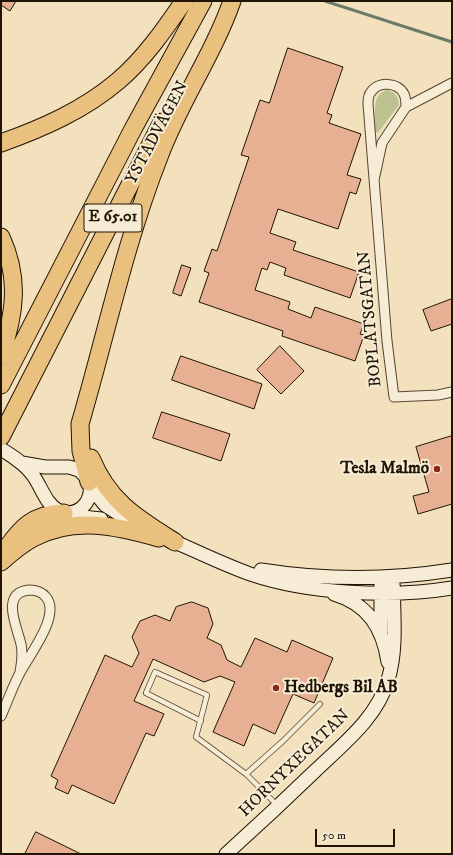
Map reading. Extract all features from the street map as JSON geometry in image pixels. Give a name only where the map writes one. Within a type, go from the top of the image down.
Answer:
[{"type":"highway","points":[[1,143],[39,129],[76,110],[119,80],[160,36],[184,1]]},
{"type":"highway","name":"YSTADVÄGEN","points":[[1,385],[133,129],[203,1]]},
{"type":"highway","points":[[90,483],[81,451],[80,424],[124,261],[151,176],[173,124],[224,24],[231,1]]},
{"type":"highway","name":"YSTADVÄGEN","points":[[1,437],[170,107],[231,1]]},
{"type":"highway","points":[[1,237],[12,268],[14,287],[13,310],[1,355]]},
{"type":"highway","points":[[92,383],[86,431],[91,457],[99,476],[111,494],[119,502],[143,522],[175,542]]},
{"type":"highway","points":[[1,557],[16,536],[35,519],[48,514],[65,513]]},
{"type":"highway","points":[[1,562],[40,534],[74,525],[100,525],[116,527],[175,542]]},
{"type":"main road","points":[[1,448],[21,462],[36,478],[52,506],[59,511],[139,526]]},
{"type":"main road","points":[[21,462],[45,467],[74,468],[83,473],[99,499],[105,505],[139,526],[250,574],[281,583],[315,589],[341,596],[360,607],[369,613],[382,637],[386,650],[389,678]]},
{"type":"main road","points":[[65,513],[75,512],[83,507],[90,494],[90,483]]},
{"type":"main road","points":[[228,565],[282,573],[365,578],[452,570]]},
{"type":"main road","name":"HORNYXEGATAN","points":[[382,637],[387,592],[387,577]]},
{"type":"main road","points":[[315,589],[418,592],[452,588]]},
{"type":"main road","name":"HORNYXEGATAN","points":[[226,854],[361,726],[380,701],[389,678],[394,646],[387,592]]},
{"type":"street","points":[[406,106],[452,83]]},
{"type":"street","name":"BOPLATSGATAN","points":[[374,180],[382,143],[406,106],[405,94],[396,86],[385,84],[370,92],[368,104],[374,180],[379,232],[387,341],[394,397],[452,392]]},
{"type":"street","points":[[1,716],[20,672],[36,648],[50,617],[48,599],[37,591],[21,592],[13,598],[11,604],[11,615],[22,651],[20,672]]},
{"type":"lane","points":[[200,721],[146,693],[155,672],[207,695],[196,737],[246,774],[278,806]]},
{"type":"lane","points":[[246,774],[283,741],[320,704]]},
{"type":"green space","points":[[388,90],[396,95],[399,105],[378,133],[375,131],[376,101],[382,92]]},
{"type":"building","points":[[1,1],[16,1],[10,11],[1,5]]},
{"type":"building","points":[[288,48],[343,67],[327,113],[332,115],[329,123],[361,134],[347,175],[361,179],[356,194],[350,192],[338,229],[278,209],[270,233],[296,242],[293,250],[359,272],[350,298],[284,275],[286,268],[270,262],[267,270],[262,268],[255,290],[290,302],[288,309],[311,318],[315,307],[364,324],[360,334],[364,335],[355,361],[282,336],[283,331],[199,302],[209,273],[204,271],[212,249],[217,251],[249,157],[241,155],[260,100],[269,103]]},
{"type":"building","points":[[182,265],[191,268],[181,296],[173,293]]},
{"type":"building","points":[[452,299],[452,324],[431,331],[423,310]]},
{"type":"building","points":[[280,346],[304,371],[281,394],[257,370]]},
{"type":"building","points":[[181,356],[262,384],[254,409],[172,380]]},
{"type":"building","points":[[162,412],[230,434],[221,461],[153,438]]},
{"type":"building","name":"Tesla Malmö","points":[[452,436],[452,504],[418,514],[413,496],[429,492],[416,447]]},
{"type":"building","points":[[192,602],[208,608],[213,624],[207,638],[221,645],[227,660],[241,667],[255,638],[287,652],[292,640],[333,658],[314,703],[293,694],[275,734],[253,724],[244,746],[213,732],[235,682],[220,676],[204,682],[153,659],[134,701],[164,714],[154,736],[146,733],[114,804],[72,785],[68,794],[55,788],[58,780],[51,776],[105,655],[132,667],[139,653],[132,637],[140,621],[155,615],[170,621],[176,607]]},
{"type":"building","points":[[36,832],[81,854],[25,854]]},
{"type":"waterway","points":[[325,1],[452,42]]},
{"type":"place","name":"Tesla Malmö","points":[[437,469]]},
{"type":"place","name":"Hedbergs Bil AB","points":[[276,688]]}]
